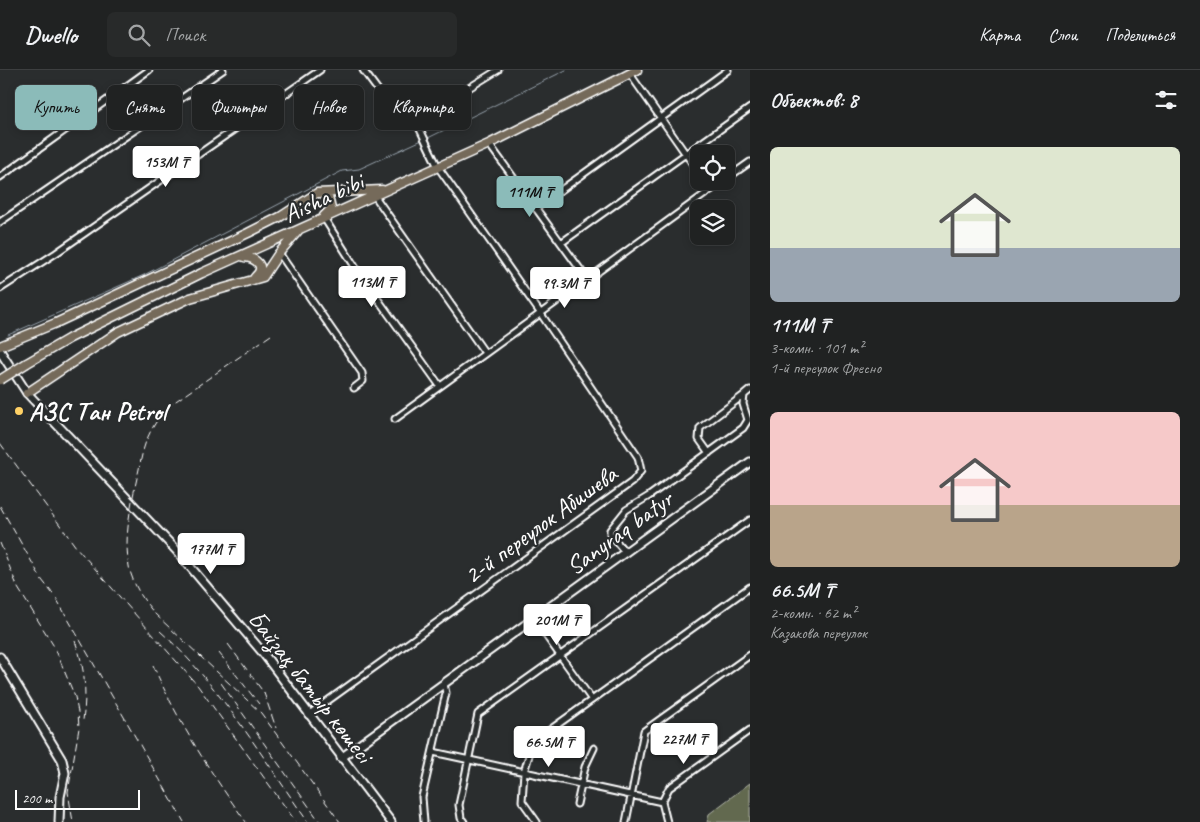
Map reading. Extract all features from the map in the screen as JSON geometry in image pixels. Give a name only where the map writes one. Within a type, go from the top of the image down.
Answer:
[{"type":"main road","name":"Aisha bibi","points":[[0,380],[70,338],[202,273],[242,257],[301,228],[489,144],[634,72]]},
{"type":"main road","points":[[0,346],[28,336],[248,233],[317,193],[386,190]]},
{"type":"main road","points":[[317,193],[325,194],[331,204],[331,209],[321,219]]},
{"type":"main road","points":[[27,393],[118,332],[190,298],[263,277],[279,253],[301,228]]},
{"type":"main road","points":[[242,257],[253,258],[261,269],[256,277],[246,283]]},
{"type":"street","points":[[0,177],[150,70]]},
{"type":"street","points":[[0,222],[223,70]]},
{"type":"street","points":[[0,289],[320,70]]},
{"type":"street","points":[[363,70],[374,85]]},
{"type":"street","points":[[471,87],[498,70]]},
{"type":"street","points":[[536,208],[728,70]]},
{"type":"street","points":[[634,72],[661,118],[690,161]]},
{"type":"street","points":[[561,244],[750,108]]},
{"type":"street","name":"2-й переулок Абишева","points":[[308,714],[632,482],[641,471],[638,457],[542,314],[438,167],[420,130]]},
{"type":"street","points":[[489,144],[588,280]]},
{"type":"street","points":[[735,173],[750,162]]},
{"type":"street","points":[[395,419],[711,190]]},
{"type":"street","points":[[374,195],[485,353]]},
{"type":"street","points":[[321,219],[440,386]]},
{"type":"street","points":[[279,253],[362,373],[363,381],[354,388]]},
{"type":"street","name":"Байзақ батыр көшесі","points":[[0,351],[27,393],[176,550],[263,654],[391,822]]},
{"type":"street","points":[[710,453],[699,439],[700,428],[750,390]]},
{"type":"street","points":[[626,552],[610,533],[626,510],[649,496],[747,425],[748,420],[743,404],[744,395]]},
{"type":"street","name":"Sanyraq batyr","points":[[342,758],[750,462]]},
{"type":"street","points":[[464,822],[458,805],[478,714],[750,520]]},
{"type":"street","points":[[537,822],[522,801],[524,772],[533,742],[750,587]]},
{"type":"street","points":[[534,619],[592,700]]},
{"type":"street","points":[[626,822],[644,732],[750,656]]},
{"type":"street","points":[[0,657],[62,760],[65,773],[60,797],[59,822]]},
{"type":"street","points":[[424,822],[422,797],[446,693],[444,684]]},
{"type":"street","points":[[667,822],[662,802],[669,788],[750,730]]},
{"type":"street","points":[[577,804],[585,767],[594,748]]},
{"type":"street","points":[[433,752],[662,802]]},
{"type":"green space","points":[[750,783],[750,822],[707,822],[709,814]]},
{"type":"waterway","points":[[426,139],[566,70]]},
{"type":"waterway","points":[[8,335],[144,275],[342,171],[359,169],[422,140]]},
{"type":"railway","points":[[271,335],[173,403],[155,424],[149,434],[141,457],[127,533],[128,558],[134,583],[155,614],[261,713],[340,822]]},
{"type":"railway","points":[[0,443],[76,547],[198,686],[296,822]]},
{"type":"railway","points":[[0,506],[42,580],[56,598],[184,822]]},
{"type":"railway","points":[[0,543],[18,588],[55,648],[75,697],[79,728],[68,792],[73,822]]},
{"type":"railway","points":[[160,631],[220,697],[308,822]]},
{"type":"railway","points":[[75,641],[84,680],[83,720]]},
{"type":"railway","points":[[228,644],[264,693],[276,728]]},
{"type":"railway","points":[[219,653],[259,704]]},
{"type":"railway","points":[[153,665],[173,707],[195,746],[246,822]]},
{"type":"railway","points":[[221,683],[320,822]]},
{"type":"place","name":"АЗС Тан Petrol","points":[[19,411]]}]
